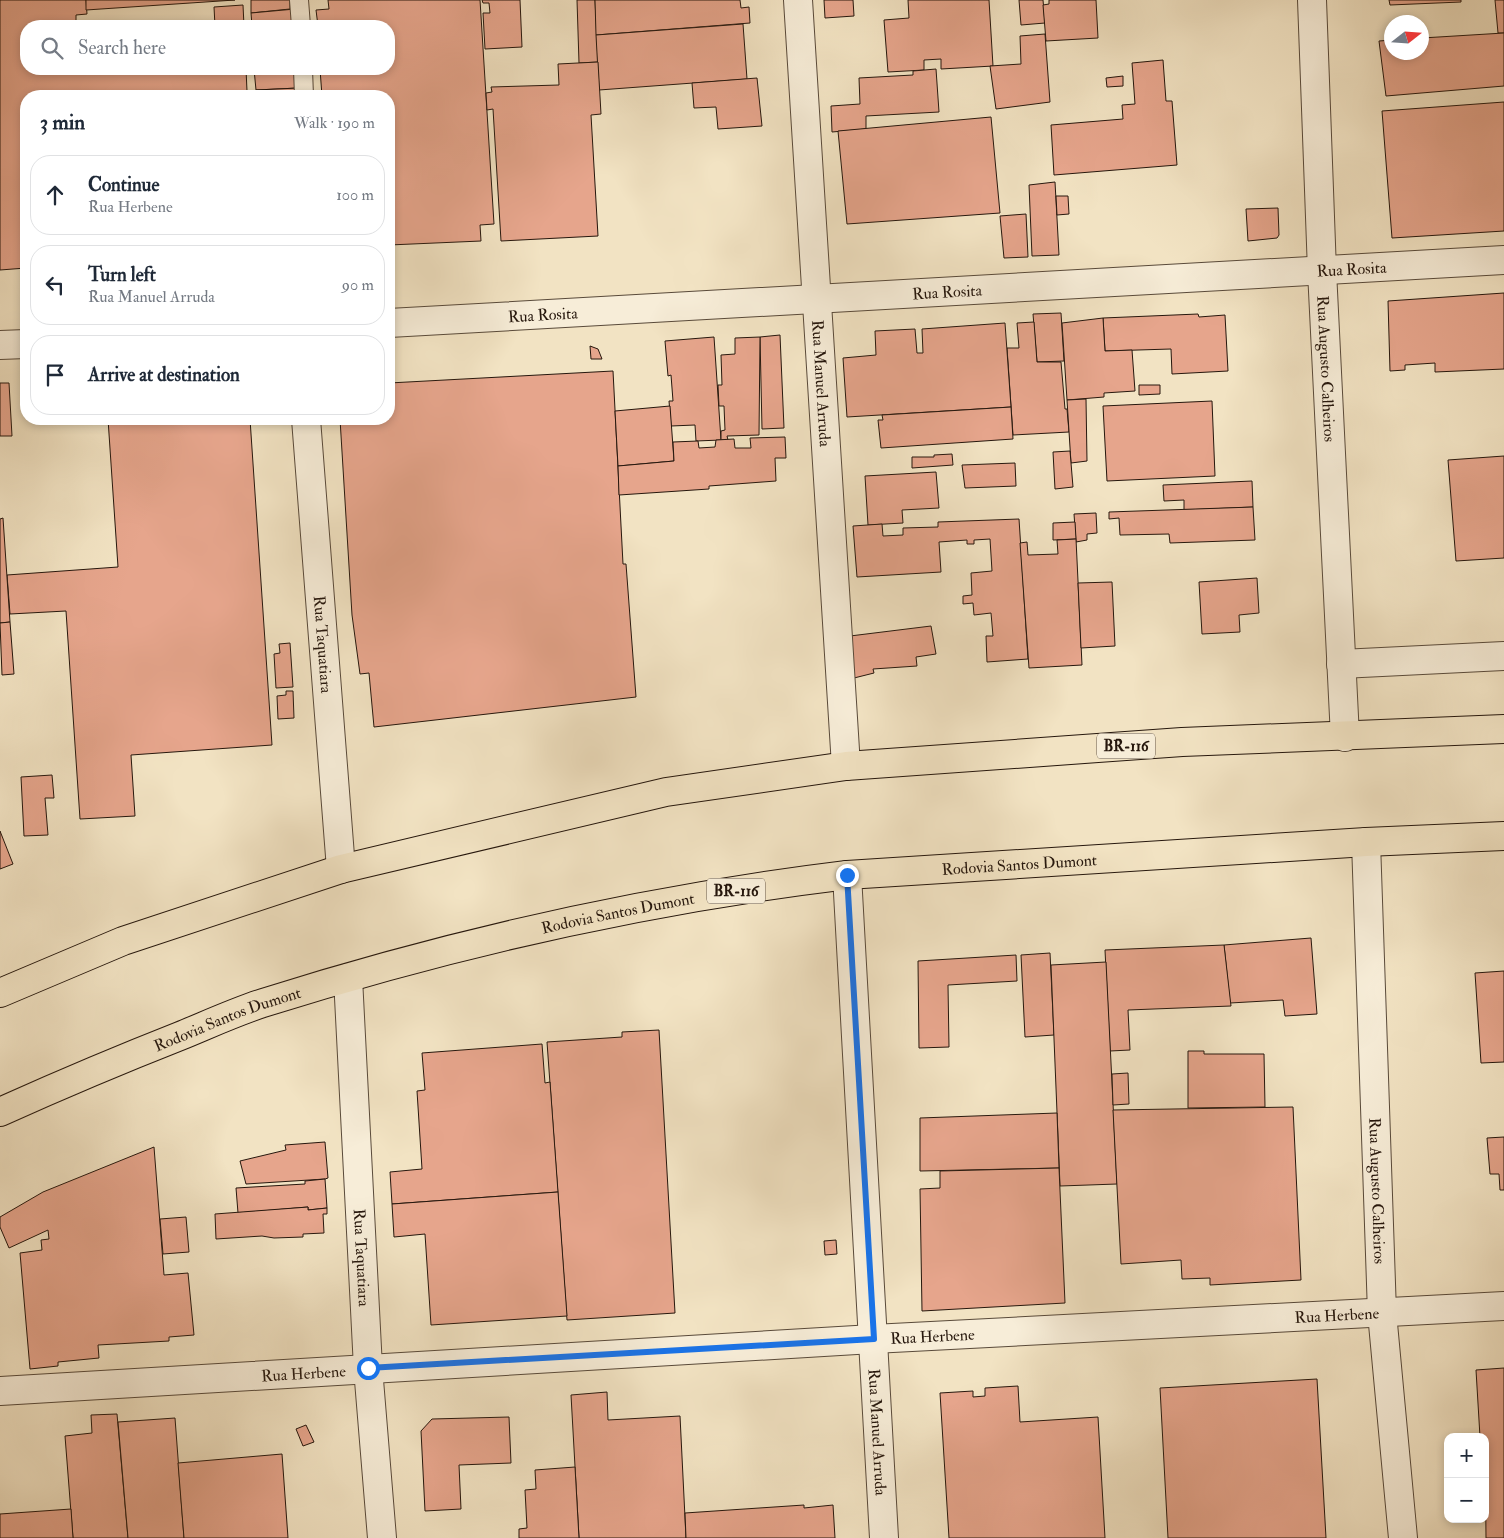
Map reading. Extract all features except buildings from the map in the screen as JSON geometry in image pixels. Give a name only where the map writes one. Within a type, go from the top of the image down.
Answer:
[{"type":"highway","name":"BR-116","points":[[0,993],[123,941],[341,869],[666,792],[846,766],[1182,742],[1345,737],[1504,729]]},
{"type":"highway","name":"Rodovia Santos Dumont","points":[[0,1112],[77,1077],[260,1004],[348,978],[585,918],[779,883],[847,875],[1366,842],[1504,836]]},
{"type":"street","name":"Rua Manuel Arruda","points":[[798,0],[846,766]]},
{"type":"street","name":"Rua Augusto Calheiros","points":[[1312,0],[1322,271],[1345,737]]},
{"type":"street","name":"Rua Rosita","points":[[395,324],[1504,260]]},
{"type":"street","points":[[0,346],[20,344]]},
{"type":"street","name":"Rua Taquatiara","points":[[306,425],[341,869]]},
{"type":"street","points":[[1341,664],[1504,656]]},
{"type":"street","name":"Rua Augusto Calheiros","points":[[1366,842],[1382,1313],[1403,1538]]},
{"type":"street","name":"Rua Manuel Arruda","points":[[847,875],[884,1538]]},
{"type":"street","name":"Rua Taquatiara","points":[[348,978],[368,1368],[382,1538]]},
{"type":"street","name":"Rua Herbene","points":[[0,1391],[874,1339],[1504,1306]]},
{"type":"lane","points":[[299,0],[300,20]]},
{"type":"lane","points":[[303,75],[304,90]]},
{"type":"route","points":[[368,1368],[874,1339],[847,875]]}]
